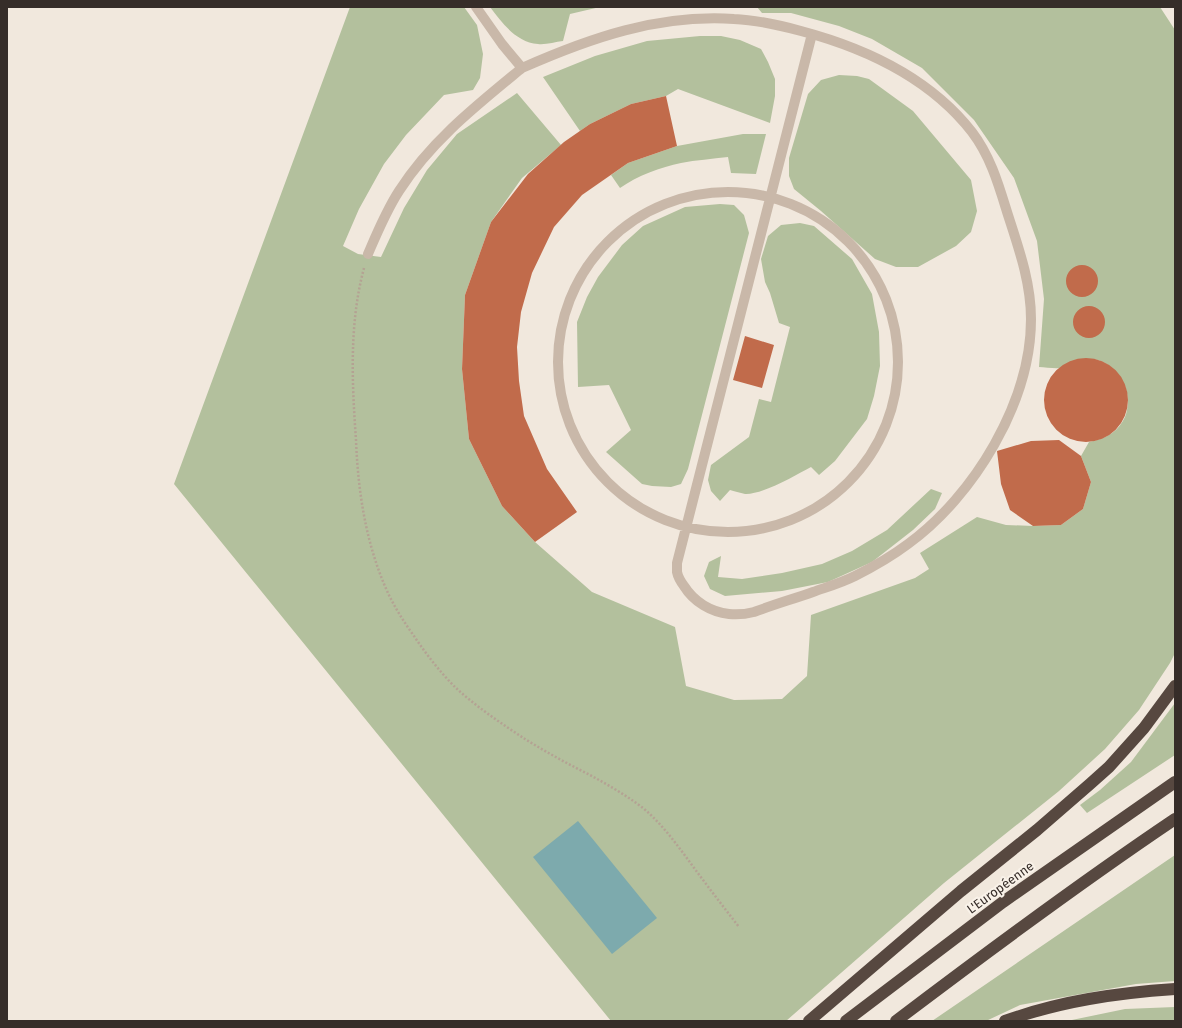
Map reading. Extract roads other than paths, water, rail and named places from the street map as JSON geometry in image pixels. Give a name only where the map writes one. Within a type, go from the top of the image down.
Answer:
[{"type":"highway","points":[[809,1021],[1104,771],[1144,728],[1175,686]]},
{"type":"highway","name":"L'Européenne","points":[[846,1021],[1003,902],[1175,782]]},
{"type":"highway","points":[[896,1021],[1018,929],[1175,818]]},
{"type":"highway","points":[[1005,1021],[1051,1007],[1088,998],[1132,992],[1175,989]]},
{"type":"lane","points":[[476,7],[502,44],[522,68]]},
{"type":"lane","points":[[368,254],[391,205],[406,182],[419,163],[451,128],[522,68],[571,47],[622,31],[660,22],[698,19],[735,19],[781,26],[812,34],[861,51],[884,61],[906,74],[927,89],[960,118],[974,134],[991,165],[1020,250],[1026,274],[1030,296],[1031,317],[1028,358],[1021,384],[1007,420],[997,440],[982,464],[955,501],[940,518],[909,544],[855,576],[754,612],[740,615],[729,614],[705,607],[687,591],[677,572],[677,563],[686,527],[812,34]]},
{"type":"lane","points":[[734,192],[770,197],[804,210],[835,230],[862,256],[881,288],[894,322],[898,359],[898,378],[891,414],[876,447],[866,463],[841,490],[811,511],[777,526],[759,530],[722,532],[704,531],[686,527],[668,522],[630,502],[606,482],[583,453],[567,420],[558,384],[558,347],[562,323],[571,294],[590,262],[601,248],[615,235],[645,214],[661,205],[696,195],[734,192]]},
{"type":"water","points":[[578,821],[657,918],[612,954],[533,857]]}]
